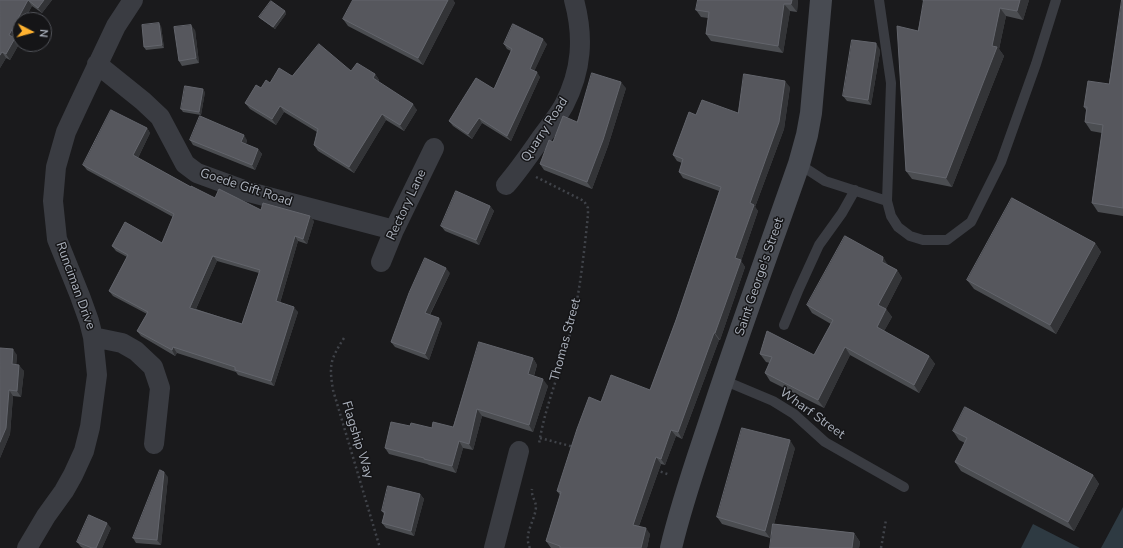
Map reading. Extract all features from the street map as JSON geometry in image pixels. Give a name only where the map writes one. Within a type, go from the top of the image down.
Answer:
[{"type":"main road","name":"Saint George's Street","points":[[671,548],[690,480],[723,380],[799,164],[807,135],[811,113],[821,0]]},
{"type":"street","name":"Runciman Drive","points":[[27,548],[67,486],[84,451],[90,427],[97,375],[93,337],[80,296],[57,238],[53,200],[56,168],[66,132],[97,64],[116,26],[133,0]]},
{"type":"street","name":"Quarry Road","points":[[506,185],[520,169],[564,105],[574,81],[580,57],[581,42],[578,16],[574,0]]},
{"type":"street","name":"Goede Gift Road","points":[[97,64],[143,101],[160,117],[185,164],[197,173],[249,192],[394,230]]},
{"type":"street","name":"Rectory Lane","points":[[381,262],[394,230],[434,148]]},
{"type":"street","points":[[93,337],[122,343],[136,351],[154,367],[160,388],[154,444]]},
{"type":"street","points":[[494,548],[519,451]]},
{"type":"lane","points":[[879,0],[891,83],[887,202],[891,216],[898,227],[910,236],[924,240],[947,240],[971,222],[1001,162],[1036,64],[1056,0]]},
{"type":"lane","points":[[799,164],[825,181],[887,202]]},
{"type":"lane","points":[[784,325],[819,246],[842,213],[855,190]]},
{"type":"lane","name":"Wharf Street","points":[[723,380],[773,401],[794,414],[825,442],[904,487]]},
{"type":"path","name":"Thomas Street","points":[[520,169],[584,201],[588,208],[579,289],[571,330],[553,388],[539,445]]},
{"type":"path","name":"Flagship Way","points":[[344,338],[337,349],[330,367],[333,390],[380,548]]},
{"type":"path","points":[[519,451],[540,438],[577,448]]},
{"type":"path","points":[[652,470],[690,480]]},
{"type":"path","points":[[530,548],[528,541],[530,527],[536,509],[532,495],[532,485]]},
{"type":"path","points":[[881,548],[886,520]]},
{"type":"shaded area","points":[[1123,507],[1123,548],[1101,548]]},
{"type":"shaded area","points":[[1033,524],[1080,548],[1021,548]]},
{"type":"building","points":[[0,0],[28,0],[21,12],[12,12],[12,29],[9,35],[12,36],[12,43],[6,54],[2,52],[0,55]]},
{"type":"building","points":[[28,0],[44,0],[38,8]]},
{"type":"building","points":[[353,0],[448,0],[418,58],[343,19]]},
{"type":"building","points":[[698,0],[792,0],[791,4],[784,4],[778,46],[706,34],[709,12],[696,10]]},
{"type":"building","points":[[924,0],[1020,0],[1017,11],[1000,8],[992,46],[997,47],[946,178],[906,171],[897,26],[918,31]]},
{"type":"building","points":[[1122,0],[1123,208],[1092,203],[1103,125],[1085,122],[1087,107],[1084,107],[1088,81],[1109,84]]},
{"type":"building","points":[[271,1],[285,11],[273,27],[259,17]]},
{"type":"building","points":[[159,23],[162,45],[144,47],[142,25]]},
{"type":"building","points":[[513,24],[543,39],[530,69],[537,72],[507,136],[479,118],[468,134],[449,121],[476,78],[494,89],[512,49],[504,44]]},
{"type":"building","points":[[191,25],[196,58],[179,61],[174,27]]},
{"type":"building","points":[[852,40],[876,43],[868,100],[843,96]]},
{"type":"building","points":[[319,44],[351,71],[357,63],[375,74],[373,78],[413,104],[400,125],[382,114],[349,167],[314,145],[318,129],[280,106],[272,119],[245,103],[256,85],[261,88],[266,80],[270,83],[279,68],[292,76]]},
{"type":"building","points":[[592,73],[621,82],[603,140],[587,182],[540,164],[549,140],[553,142],[563,116],[577,122]]},
{"type":"building","points":[[744,74],[785,81],[779,122],[750,203],[754,205],[735,258],[741,260],[715,333],[678,432],[671,430],[661,459],[656,457],[633,525],[646,528],[641,548],[560,548],[560,546],[546,541],[561,492],[557,491],[589,397],[601,402],[611,375],[650,390],[676,320],[721,187],[679,172],[683,159],[673,155],[689,112],[696,115],[702,100],[738,113]]},
{"type":"building","points":[[185,86],[203,89],[199,112],[181,109]]},
{"type":"building","points":[[111,110],[147,128],[133,155],[191,187],[215,198],[219,189],[261,210],[263,203],[310,216],[303,239],[295,236],[276,301],[294,307],[271,381],[235,370],[235,367],[173,347],[172,350],[137,331],[148,312],[109,291],[128,255],[112,246],[125,222],[162,243],[174,214],[83,165]],"holes":[[[213,256],[260,270],[242,324],[190,308]]]},
{"type":"building","points":[[200,116],[244,135],[241,142],[258,149],[252,165],[190,140]]},
{"type":"building","points":[[456,191],[490,206],[476,240],[441,226]]},
{"type":"building","points":[[1012,198],[1095,243],[1050,325],[967,280]]},
{"type":"building","points":[[845,236],[883,257],[882,262],[897,270],[878,305],[886,309],[877,327],[929,356],[914,385],[845,347],[818,400],[765,373],[772,357],[760,354],[767,331],[814,355],[833,320],[807,305]]},
{"type":"building","points":[[425,258],[446,268],[425,313],[439,318],[425,354],[391,342],[409,293]]},
{"type":"building","points":[[479,342],[533,358],[528,374],[543,379],[529,425],[477,409],[469,444],[459,441],[452,466],[385,448],[391,422],[410,426],[411,423],[432,428],[433,422],[453,427]]},
{"type":"building","points":[[0,348],[13,349],[12,364],[19,365],[17,391],[9,390],[6,428],[0,442]]},
{"type":"building","points":[[965,407],[1093,475],[1068,522],[955,462],[967,438],[953,431]]},
{"type":"building","points":[[742,428],[790,440],[765,531],[717,517]]},
{"type":"building","points":[[160,470],[164,472],[157,540],[133,538]]},
{"type":"building","points":[[388,486],[420,494],[411,531],[382,523],[385,512],[382,511]]},
{"type":"building","points":[[89,515],[107,523],[96,548],[92,548],[77,542]]},
{"type":"building","points":[[773,524],[854,533],[852,548],[770,548]]}]
